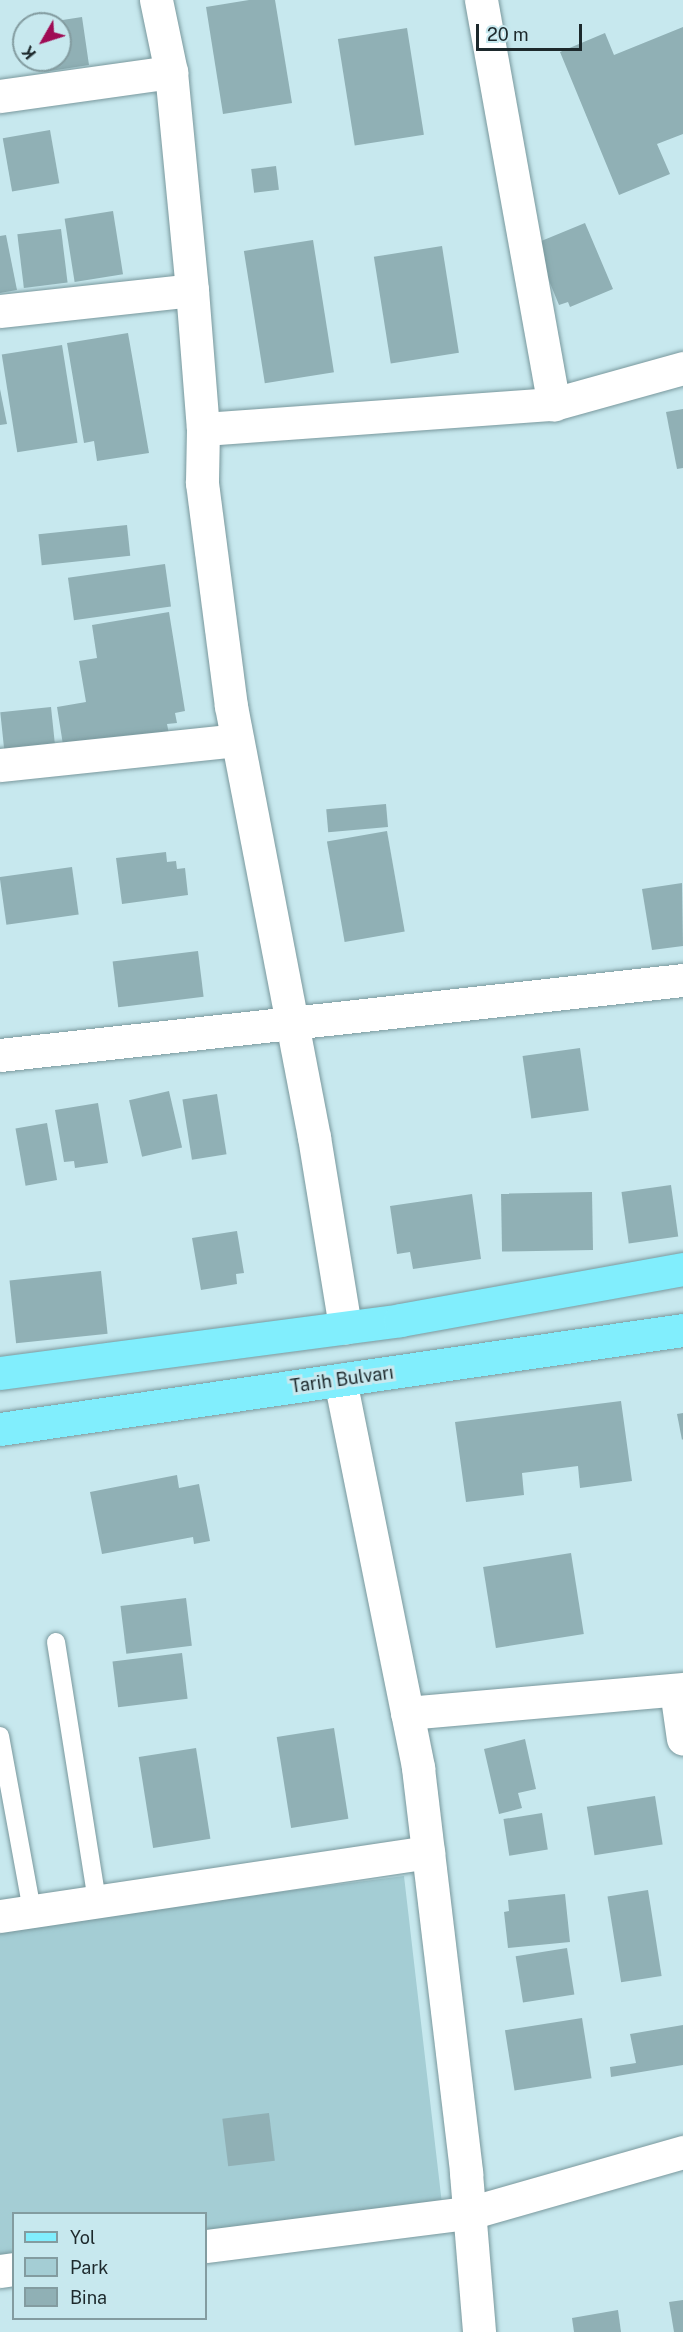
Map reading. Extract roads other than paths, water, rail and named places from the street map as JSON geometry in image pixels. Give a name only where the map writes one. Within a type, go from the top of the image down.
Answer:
[{"type":"main road","points":[[0,1373],[345,1327],[683,1269]]},
{"type":"main road","name":"Tarih Bulvarı","points":[[0,1429],[683,1330]]},
{"type":"street","points":[[156,0],[171,72],[203,429],[202,483],[237,740],[292,1025],[345,1327]]},
{"type":"street","points":[[481,0],[554,404]]},
{"type":"street","points":[[0,96],[171,72]]},
{"type":"street","points":[[0,311],[192,290]]},
{"type":"street","points":[[203,429],[554,404],[683,368]]},
{"type":"street","points":[[0,765],[237,740]]},
{"type":"street","points":[[0,1055],[292,1025],[683,980]]},
{"type":"street","points":[[340,1380],[407,1713],[428,1852],[469,2213],[479,2332]]},
{"type":"street","points":[[407,1713],[680,1690],[683,1739]]},
{"type":"street","points":[[0,1916],[428,1852]]},
{"type":"street","points":[[207,2246],[469,2213],[683,2152]]},
{"type":"lane","points":[[56,1642],[98,1902]]},
{"type":"lane","points":[[0,1736],[33,1911]]}]
